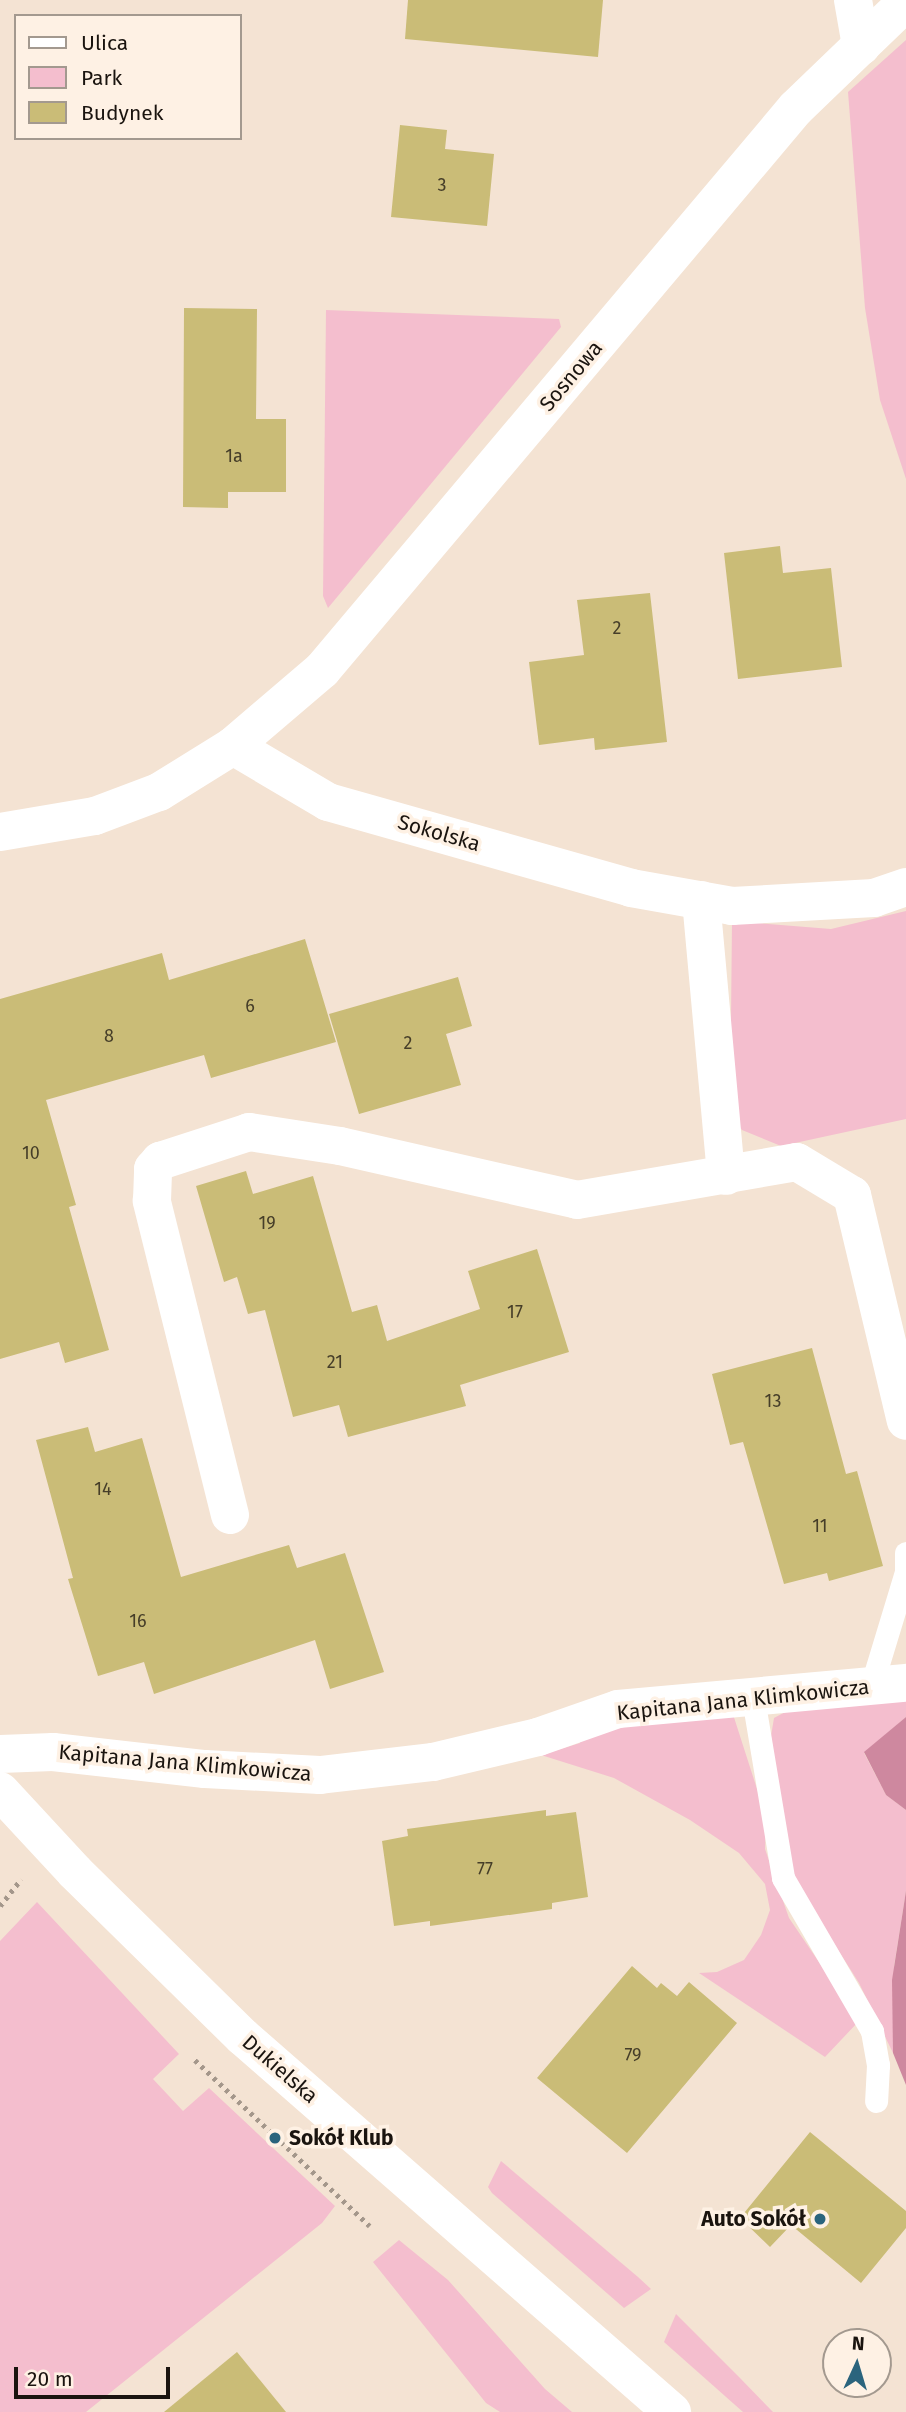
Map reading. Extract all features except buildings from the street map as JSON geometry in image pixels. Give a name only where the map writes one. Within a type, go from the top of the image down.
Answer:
[{"type":"street","points":[[853,0],[861,46]]},
{"type":"street","name":"Sosnowa","points":[[233,746],[332,660],[796,108],[906,2]]},
{"type":"street","points":[[0,832],[94,816],[159,792],[233,746]]},
{"type":"street","name":"Sokolska","points":[[233,746],[328,802],[631,888],[732,906],[874,898],[906,887]]},
{"type":"street","points":[[701,900],[726,1176]]},
{"type":"street","points":[[230,1514],[152,1200],[153,1169],[160,1161],[248,1132],[340,1146],[576,1200],[797,1162],[852,1195],[906,1421]]},
{"type":"street","name":"Kapitana Jana Klimkowicza","points":[[0,1754],[53,1752],[205,1769],[320,1775],[433,1762],[538,1737],[618,1709],[888,1685]]},
{"type":"street","name":"Dukielska","points":[[1,1794],[243,2037],[672,2412]]},
{"type":"lane","points":[[888,1685],[906,1572],[906,1553]]},
{"type":"lane","points":[[753,1698],[783,1878],[872,2031],[878,2064],[876,2101]]},
{"type":"path","points":[[0,1906],[23,1876]]},
{"type":"green space","points":[[906,40],[906,479],[880,400],[865,308],[848,92]]},
{"type":"green space","points":[[326,310],[559,319],[561,327],[328,608],[323,596]]},
{"type":"green space","points":[[906,911],[906,1119],[781,1146],[742,1130],[730,1116],[732,921],[831,929]]},
{"type":"green space","points":[[906,1694],[906,1717],[864,1753],[886,1795],[906,1810],[906,1891],[894,1966],[893,2053],[859,1983],[793,1879],[771,1736],[774,1718],[804,1702]]},
{"type":"green space","points":[[731,1708],[766,1817],[765,1849],[789,1918],[859,2021],[825,2057],[699,1973],[717,1972],[744,1960],[761,1935],[770,1910],[765,1884],[739,1853],[690,1820],[614,1778],[541,1755],[580,1743],[577,1728]]},
{"type":"green space","points":[[37,1902],[179,2054],[153,2079],[183,2111],[209,2088],[335,2206],[322,2223],[86,2412],[0,2412],[0,1941]]},
{"type":"green space","points":[[501,2161],[651,2289],[624,2308],[492,2193],[488,2187]]},
{"type":"green space","points":[[399,2240],[448,2280],[545,2389],[572,2412],[500,2412],[486,2403],[373,2262]]},
{"type":"green space","points":[[676,2314],[773,2412],[743,2412],[664,2342]]},
{"type":"shaded area","points":[[906,1717],[906,1810],[886,1795],[864,1752]]},
{"type":"shaded area","points":[[906,1891],[906,2085],[893,2053],[892,1980]]},
{"type":"place","name":"Sokół Klub","points":[[275,2138]]},
{"type":"place","name":"Auto Sokół","points":[[820,2219]]}]
